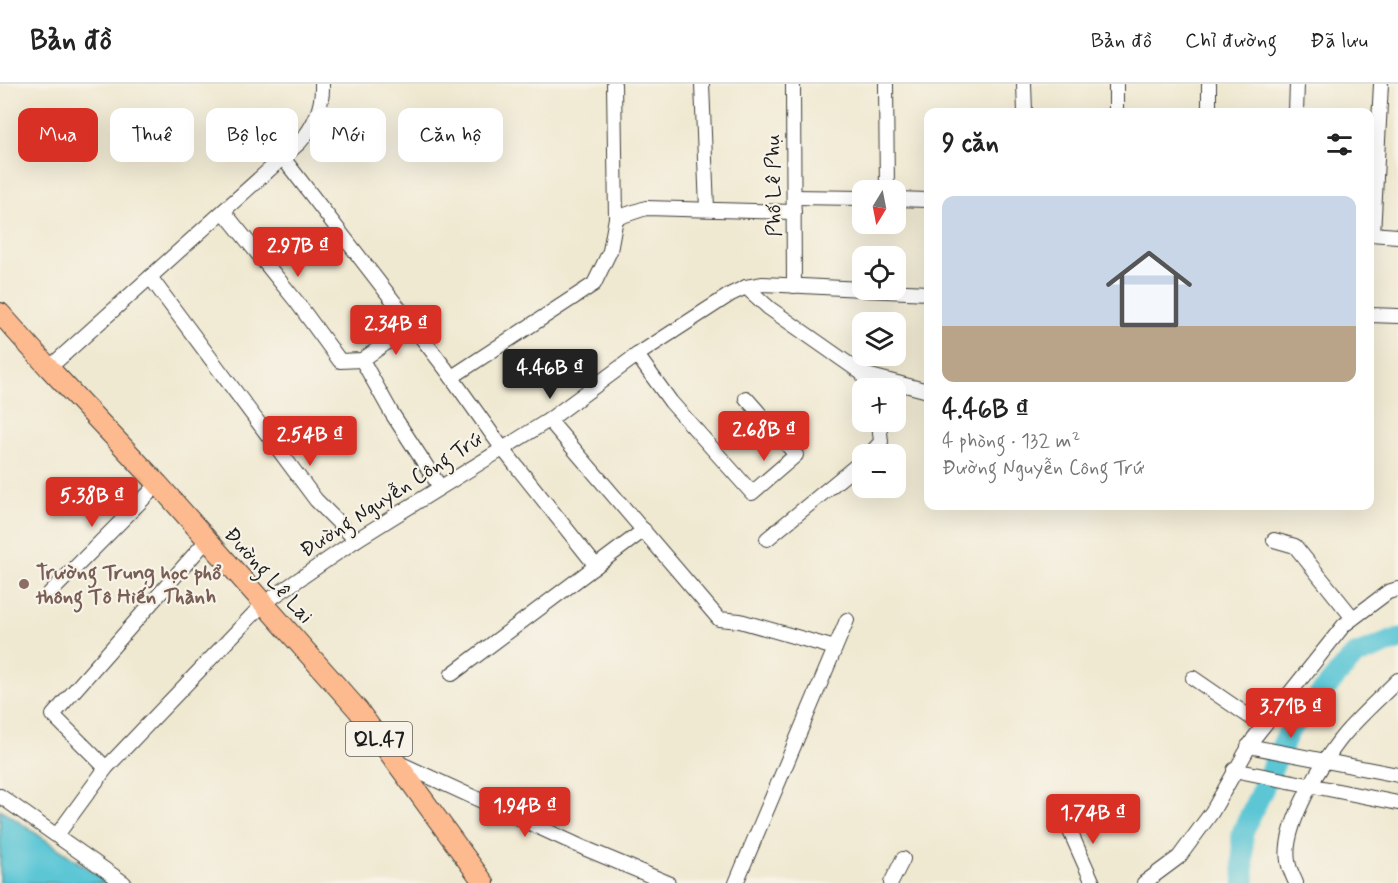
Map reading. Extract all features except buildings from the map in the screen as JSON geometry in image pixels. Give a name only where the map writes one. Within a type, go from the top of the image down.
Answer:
[{"type":"highway","name":"Đường Lê Lai","points":[[0,313],[158,484],[358,710],[484,883]]},
{"type":"street","points":[[298,143],[312,129],[318,113],[322,84]]},
{"type":"street","points":[[452,378],[594,284],[610,251],[616,219],[614,84]]},
{"type":"street","points":[[702,84],[707,209]]},
{"type":"street","name":"Phố Lê Phụ","points":[[793,84],[795,286]]},
{"type":"street","points":[[886,84],[887,180]]},
{"type":"street","points":[[1024,84],[1024,108]]},
{"type":"street","points":[[1116,84],[1116,108]]},
{"type":"street","points":[[1209,84],[1209,108]]},
{"type":"street","points":[[1296,108],[1297,84]]},
{"type":"street","points":[[1374,193],[1382,84]]},
{"type":"street","points":[[49,368],[279,162]]},
{"type":"street","points":[[286,162],[412,325],[502,448],[596,566]]},
{"type":"street","points":[[794,197],[852,198]]},
{"type":"street","points":[[906,199],[924,200]]},
{"type":"street","points":[[616,219],[646,208],[794,212]]},
{"type":"street","points":[[224,212],[296,301],[340,361],[362,360],[412,325]]},
{"type":"street","points":[[1374,234],[1398,236]]},
{"type":"street","points":[[150,277],[316,500],[356,540]]},
{"type":"street","name":"Đường Nguyễn Công Trứ","points":[[57,835],[106,768],[263,604],[356,540],[549,420],[637,356],[731,294],[746,287],[763,284],[852,288]]},
{"type":"street","points":[[746,287],[769,308],[863,374],[924,390]]},
{"type":"street","name":"Đường Nguyễn Công Trứ","points":[[906,292],[924,293]]},
{"type":"street","points":[[1374,315],[1398,316]]},
{"type":"street","points":[[637,356],[671,402],[752,493],[796,455],[746,398]]},
{"type":"street","points":[[362,360],[395,420],[440,487]]},
{"type":"street","points":[[863,374],[864,378]]},
{"type":"street","points":[[549,420],[719,619],[740,621],[835,648]]},
{"type":"street","points":[[767,539],[852,469]]},
{"type":"street","points":[[49,594],[158,484]]},
{"type":"street","points":[[452,674],[644,531]]},
{"type":"street","points":[[106,768],[53,715],[207,540]]},
{"type":"street","points":[[1274,540],[1295,546],[1353,618]]},
{"type":"street","points":[[1144,883],[1179,857],[1212,812],[1248,746],[1344,625],[1388,592],[1398,589]]},
{"type":"street","points":[[736,883],[847,620]]},
{"type":"street","points":[[1193,678],[1263,726]]},
{"type":"street","points":[[1296,883],[1288,861],[1288,848],[1292,824],[1311,786],[1348,730],[1398,680]]},
{"type":"street","points":[[1248,746],[1398,775]]},
{"type":"street","points":[[395,761],[584,848],[668,883]]},
{"type":"street","points":[[1234,770],[1398,803]]},
{"type":"street","points":[[0,796],[124,883]]},
{"type":"street","points":[[1065,820],[1093,883]]},
{"type":"street","points":[[891,883],[903,859]]},
{"type":"water","points":[[0,809],[109,883],[0,883]]},
{"type":"waterway","points":[[1244,883],[1242,834],[1290,729],[1354,656],[1398,639]]},
{"type":"place","name":"Trường Trung học phổ thông Tô Hiến Thành","points":[[24,584]]}]
